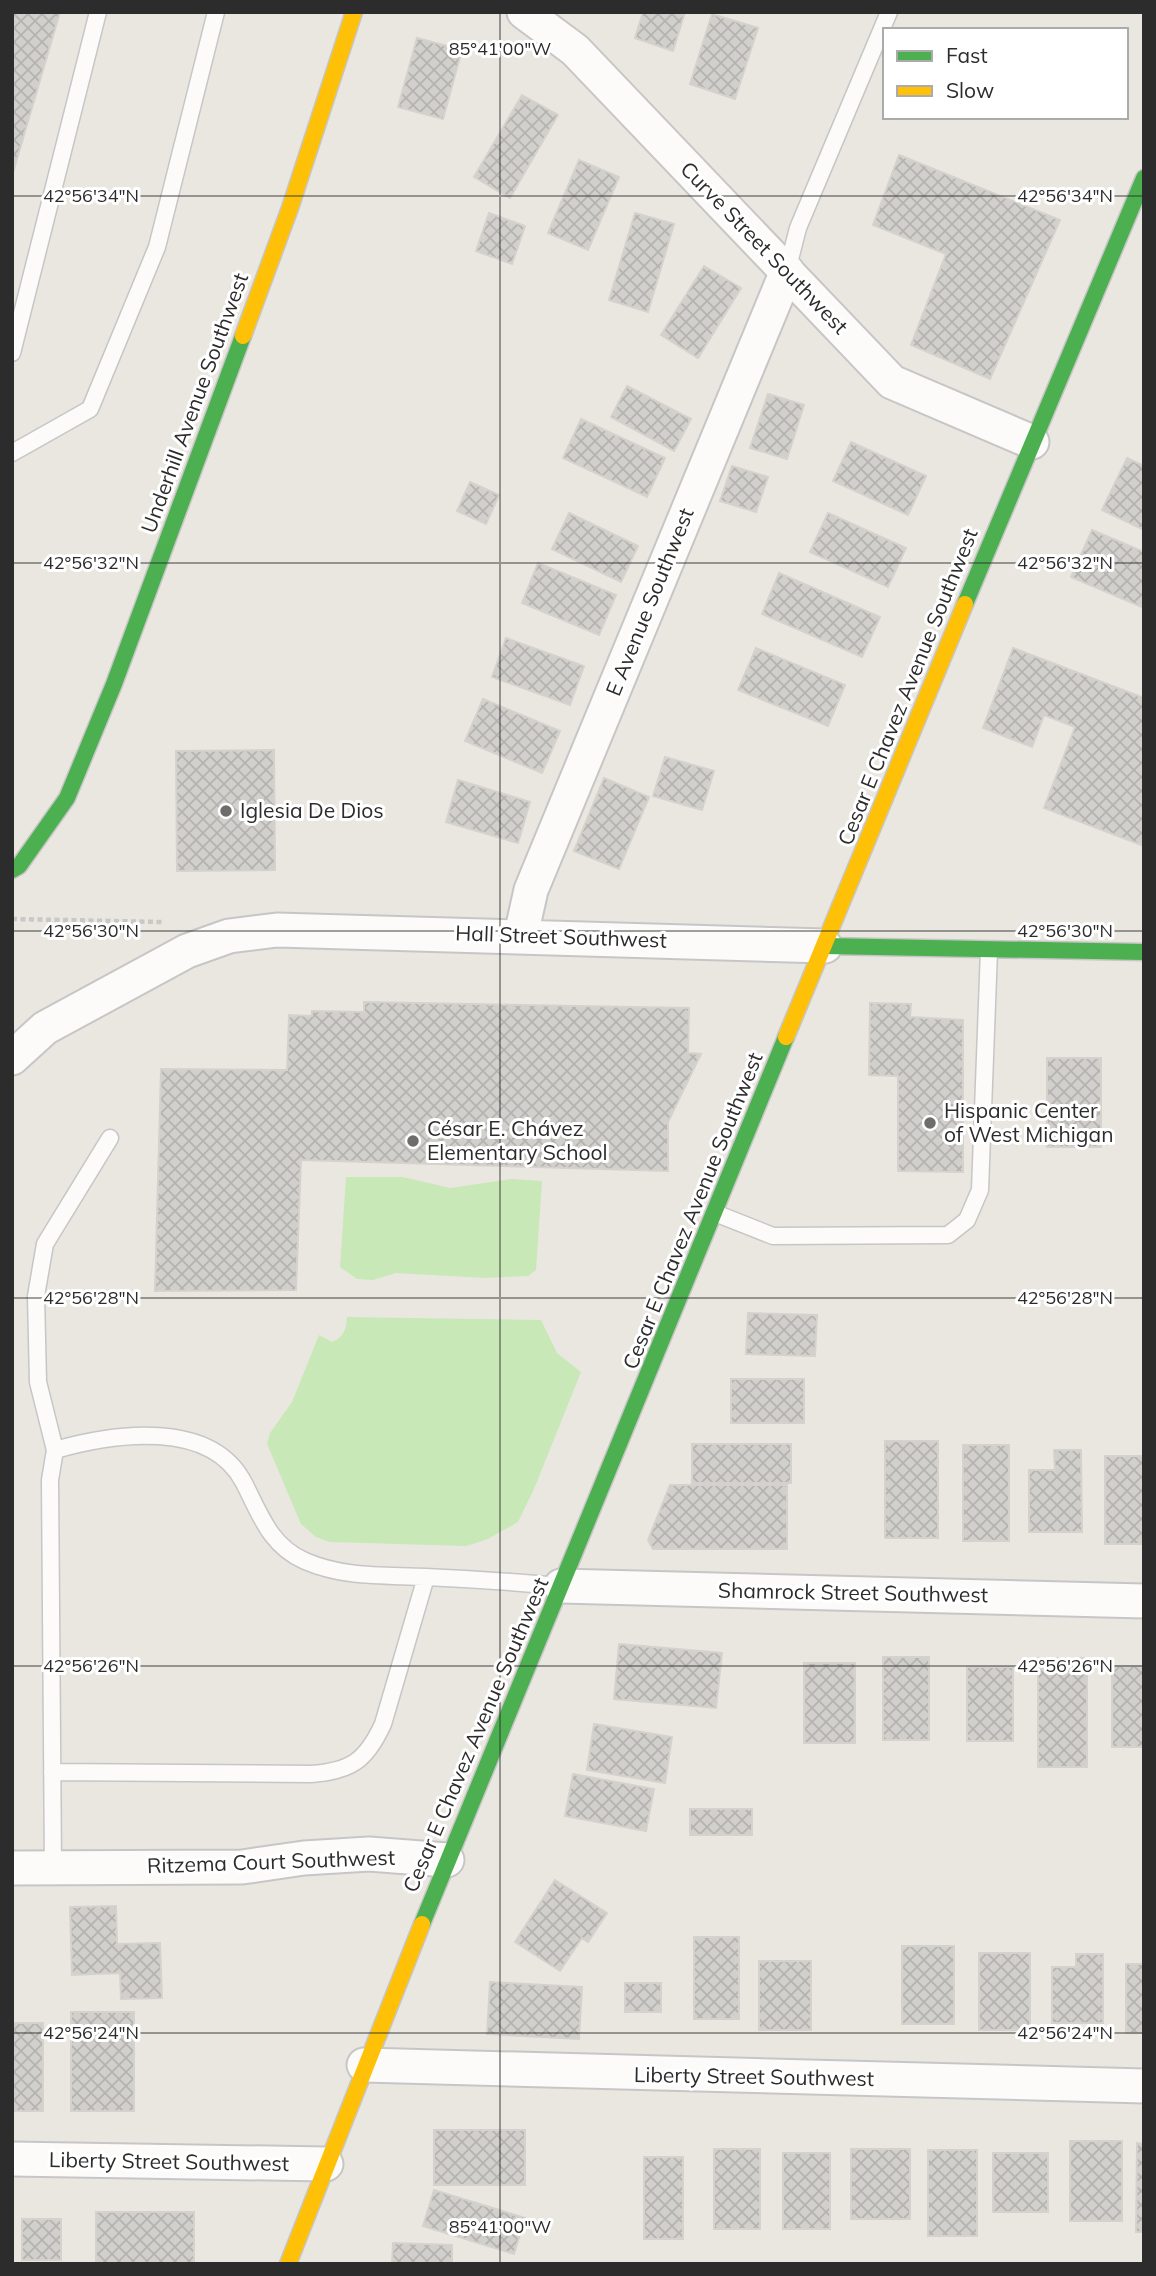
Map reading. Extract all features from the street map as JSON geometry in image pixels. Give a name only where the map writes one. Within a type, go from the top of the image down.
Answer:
[{"type":"main road","name":"Underhill Avenue Southwest","points":[[12,870],[19,866],[67,798],[114,684],[290,208],[354,12]]},
{"type":"main road","name":"Cesar E Chavez Avenue Southwest","points":[[288,2264],[364,2065],[447,1860],[1032,442],[1144,178]]},
{"type":"main road","name":"Hall Street Southwest","points":[[825,946],[989,950],[1142,949]]},
{"type":"street","name":"Curve Street Southwest","points":[[524,12],[575,50],[892,382],[1032,442]]},
{"type":"street","name":"E Avenue Southwest","points":[[521,935],[531,890],[787,271]]},
{"type":"street","name":"Hall Street Southwest","points":[[12,1058],[57,1022],[187,951],[229,936],[276,930],[521,935],[825,946]]},
{"type":"street","name":"Shamrock Street Southwest","points":[[561,1586],[1144,1601]]},
{"type":"street","name":"Ritzema Court Southwest","points":[[12,1868],[242,1867],[304,1858],[369,1854],[447,1860]]},
{"type":"street","name":"Liberty Street Southwest","points":[[364,2065],[1144,2086]]},
{"type":"street","name":"Liberty Street Southwest","points":[[12,2159],[326,2164]]},
{"type":"lane","points":[[12,353],[97,12]]},
{"type":"lane","points":[[12,453],[90,409],[157,247],[216,12]]},
{"type":"lane","points":[[787,271],[798,228],[888,12]]},
{"type":"lane","points":[[715,1213],[773,1236],[948,1235],[967,1220],[980,1190],[989,950]]},
{"type":"lane","points":[[52,1868],[50,1480],[55,1450],[37,1382],[38,1283],[45,1244],[110,1138]]},
{"type":"lane","points":[[55,1450],[98,1438],[147,1436],[204,1444],[226,1457],[244,1481],[270,1535],[303,1560],[345,1574],[561,1586]]},
{"type":"lane","points":[[52,1772],[341,1772],[374,1744],[383,1724],[426,1577]]},
{"type":"path","points":[[12,919],[165,922]]},
{"type":"green space","points":[[346,1177],[403,1177],[450,1188],[511,1179],[542,1181],[536,1270],[528,1276],[486,1278],[396,1273],[373,1280],[357,1279],[340,1267]]},
{"type":"green space","points":[[347,1317],[541,1320],[557,1353],[581,1372],[518,1522],[488,1539],[466,1546],[330,1542],[316,1537],[301,1524],[267,1444],[270,1433],[292,1402],[319,1335],[332,1342],[336,1340],[344,1332]]},
{"type":"building","points":[[12,12],[60,12],[12,176]]},
{"type":"building","points":[[643,12],[685,12],[673,51],[635,38]]},
{"type":"building","points":[[712,14],[758,28],[735,99],[690,84]]},
{"type":"building","points":[[417,38],[462,50],[443,119],[398,107]]},
{"type":"building","points":[[522,95],[558,115],[510,198],[474,177]]},
{"type":"building","points":[[899,155],[1060,220],[990,379],[911,345],[946,254],[873,225]]},
{"type":"building","points":[[579,160],[619,177],[588,250],[548,233]]},
{"type":"building","points":[[489,213],[525,226],[512,264],[476,251]]},
{"type":"building","points":[[635,213],[674,224],[648,312],[609,300]]},
{"type":"building","points":[[704,266],[741,288],[698,358],[661,335]]},
{"type":"building","points":[[627,386],[691,419],[674,451],[611,417]]},
{"type":"building","points":[[768,394],[804,405],[787,459],[750,448]]},
{"type":"building","points":[[581,419],[665,458],[647,497],[563,458]]},
{"type":"building","points":[[851,442],[926,476],[908,515],[833,481]]},
{"type":"building","points":[[1127,458],[1144,466],[1144,530],[1102,510]]},
{"type":"building","points":[[732,466],[768,477],[756,512],[720,501]]},
{"type":"building","points":[[470,482],[499,495],[486,524],[457,511]]},
{"type":"building","points":[[569,513],[638,546],[621,582],[552,549]]},
{"type":"building","points":[[828,513],[906,548],[888,587],[810,552]]},
{"type":"building","points":[[1092,530],[1144,552],[1144,608],[1071,577]]},
{"type":"building","points":[[538,563],[616,595],[599,635],[522,603]]},
{"type":"building","points":[[779,573],[880,617],[862,657],[762,614]]},
{"type":"building","points":[[506,638],[584,666],[570,705],[492,677]]},
{"type":"building","points":[[756,648],[845,685],[828,726],[738,690]]},
{"type":"building","points":[[1013,648],[1144,698],[1144,846],[1044,808],[1075,727],[1044,715],[1032,747],[983,728]]},
{"type":"building","points":[[483,699],[560,731],[542,773],[465,741]]},
{"type":"building","name":"Iglesia De Dios","points":[[274,750],[275,870],[177,871],[176,751]]},
{"type":"building","points":[[665,757],[714,771],[702,810],[653,796]]},
{"type":"building","points":[[604,778],[649,797],[619,869],[574,851]]},
{"type":"building","points":[[458,780],[530,802],[518,843],[446,822]]},
{"type":"building","name":"César E. Chávez Elementary School","points":[[364,1002],[689,1008],[688,1053],[701,1054],[668,1122],[668,1171],[301,1160],[296,1290],[155,1291],[161,1069],[287,1070],[289,1015],[312,1016],[312,1011],[364,1012]]},
{"type":"building","name":"Hispanic Center of West Michigan","points":[[870,1003],[911,1004],[910,1017],[963,1020],[963,1172],[898,1171],[898,1076],[869,1075]]},
{"type":"building","points":[[1047,1058],[1101,1058],[1101,1147],[1047,1147]]},
{"type":"building","points":[[748,1313],[817,1315],[815,1356],[746,1354]]},
{"type":"building","points":[[731,1379],[804,1379],[804,1423],[731,1423]]},
{"type":"building","points":[[885,1441],[938,1441],[938,1538],[885,1538]]},
{"type":"building","points":[[692,1444],[791,1444],[791,1483],[692,1483]]},
{"type":"building","points":[[963,1445],[1009,1445],[1009,1541],[963,1541]]},
{"type":"building","points":[[1054,1450],[1081,1450],[1082,1532],[1029,1532],[1029,1470],[1055,1470]]},
{"type":"building","points":[[1105,1456],[1144,1456],[1144,1544],[1105,1544]]},
{"type":"building","points":[[670,1485],[787,1485],[787,1549],[653,1549],[648,1540]]},
{"type":"building","points":[[619,1644],[722,1653],[716,1708],[614,1699]]},
{"type":"building","points":[[883,1657],[929,1657],[929,1740],[883,1740]]},
{"type":"building","points":[[1038,1658],[1087,1658],[1087,1767],[1038,1767]]},
{"type":"building","points":[[804,1663],[855,1663],[855,1743],[804,1743]]},
{"type":"building","points":[[1112,1666],[1144,1666],[1144,1747],[1112,1747]]},
{"type":"building","points":[[967,1667],[1013,1667],[1013,1741],[967,1741]]},
{"type":"building","points":[[594,1724],[672,1737],[665,1783],[587,1770]]},
{"type":"building","points":[[573,1774],[654,1789],[646,1831],[565,1816]]},
{"type":"building","points":[[690,1809],[752,1809],[752,1835],[690,1835]]},
{"type":"building","points":[[555,1880],[607,1913],[588,1942],[582,1938],[560,1971],[515,1942]]},
{"type":"building","points":[[116,1906],[117,1944],[160,1943],[162,1998],[121,1999],[120,1973],[72,1975],[70,1907]]},
{"type":"building","points":[[694,1937],[739,1937],[739,2019],[694,2019]]},
{"type":"building","points":[[902,1946],[954,1946],[954,2024],[902,2024]]},
{"type":"building","points":[[979,1953],[1030,1953],[1030,2030],[979,2030]]},
{"type":"building","points":[[1076,1954],[1103,1954],[1103,2023],[1052,2023],[1052,1967],[1076,1967]]},
{"type":"building","points":[[759,1961],[811,1961],[811,2030],[759,2030]]},
{"type":"building","points":[[1126,1964],[1144,1964],[1144,2033],[1126,2033]]},
{"type":"building","points":[[490,1982],[582,1987],[579,2039],[487,2034]]},
{"type":"building","points":[[625,1983],[661,1983],[661,2012],[625,2012]]},
{"type":"building","points":[[71,2012],[134,2012],[134,2111],[71,2111]]},
{"type":"building","points":[[12,2023],[43,2023],[43,2111],[12,2111]]},
{"type":"building","points":[[434,2130],[525,2130],[525,2185],[434,2185]]},
{"type":"building","points":[[1070,2141],[1122,2141],[1122,2221],[1070,2221]]},
{"type":"building","points":[[1137,2143],[1144,2144],[1144,2232],[1136,2232]]},
{"type":"building","points":[[714,2149],[760,2149],[760,2229],[714,2229]]},
{"type":"building","points":[[851,2149],[910,2149],[910,2219],[851,2219]]},
{"type":"building","points":[[928,2150],[977,2150],[977,2236],[928,2236]]},
{"type":"building","points":[[783,2153],[830,2153],[830,2229],[783,2229]]},
{"type":"building","points":[[993,2153],[1048,2153],[1048,2212],[993,2212]]},
{"type":"building","points":[[644,2157],[683,2157],[683,2239],[644,2239]]},
{"type":"building","points":[[434,2190],[525,2218],[514,2254],[423,2226]]},
{"type":"building","points":[[96,2212],[194,2212],[194,2264],[96,2264]]},
{"type":"building","points":[[22,2219],[61,2219],[61,2260],[22,2260]]},
{"type":"building","points":[[393,2243],[452,2245],[452,2264],[392,2264]]},
{"type":"traffic: fast","points":[[965,604],[1144,178]]},
{"type":"traffic: fast","points":[[12,870],[19,866],[67,798],[114,684],[243,336]]},
{"type":"traffic: fast","points":[[825,946],[1144,952]]},
{"type":"traffic: fast","points":[[422,1924],[786,1037]]},
{"type":"traffic: slow","points":[[243,336],[290,208],[354,12]]},
{"type":"traffic: slow","points":[[786,1037],[965,604]]},
{"type":"traffic: slow","points":[[288,2264],[422,1924]]},
{"type":"place","name":"Iglesia De Dios","points":[[226,811]]},
{"type":"place","name":"Hispanic Center of West Michigan","points":[[930,1123]]},
{"type":"place","name":"César E. Chávez Elementary School","points":[[413,1141]]}]
